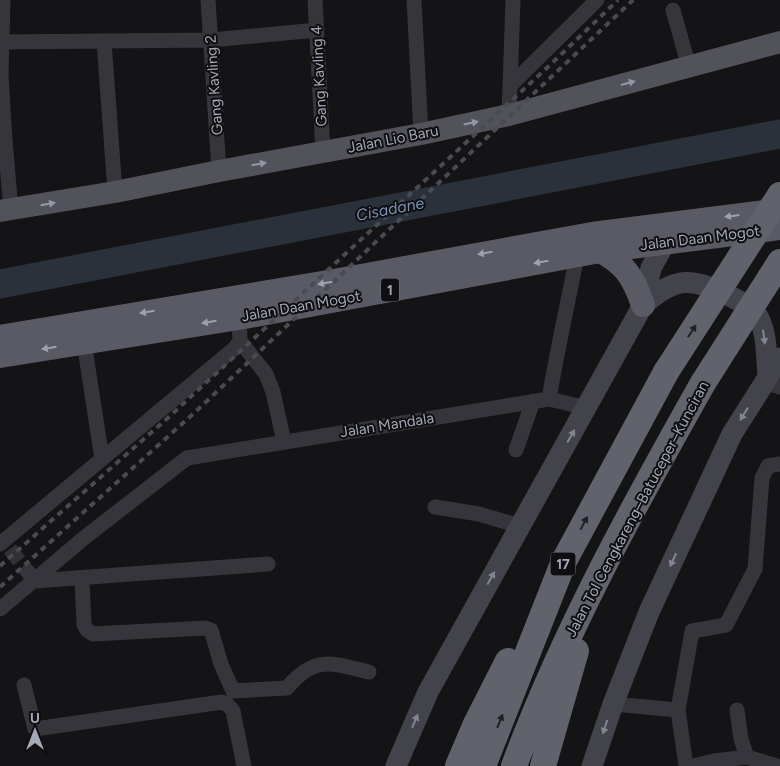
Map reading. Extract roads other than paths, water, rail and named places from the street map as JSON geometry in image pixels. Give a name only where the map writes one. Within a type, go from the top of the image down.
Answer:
[{"type":"highway","name":"17","points":[[482,766],[564,560],[666,372],[780,195]]},
{"type":"highway","name":"Jalan Daan Mogot","points":[[0,337],[328,282],[592,234],[780,210]]},
{"type":"highway","name":"Jalan Daan Mogot","points":[[0,356],[84,342],[240,329],[577,255],[780,228]]},
{"type":"highway","points":[[600,251],[615,259],[626,271],[636,284],[643,306]]},
{"type":"highway","name":"Jalan Tol Cengkareng–Batuceper–Kunciran","points":[[514,766],[556,662],[597,579],[703,383],[780,262]]},
{"type":"highway","points":[[458,766],[475,726],[533,612],[564,560]]},
{"type":"highway","points":[[543,766],[597,579]]},
{"type":"main road","name":"Jalan Lio Baru","points":[[5,210],[115,192],[421,134],[509,115],[780,42]]},
{"type":"main road","points":[[396,766],[428,692],[643,306],[651,268],[665,243]]},
{"type":"main road","points":[[643,306],[656,294],[673,284],[690,282],[704,284],[747,305],[755,311],[763,330],[772,383]]},
{"type":"main road","points":[[592,766],[613,704],[649,612],[728,443],[772,383],[780,358]]},
{"type":"street","points":[[3,0],[1,42],[5,210]]},
{"type":"street","name":"Gang Kavling 2","points":[[208,0],[219,171]]},
{"type":"street","name":"Gang Kavling 4","points":[[315,0],[323,152]]},
{"type":"street","points":[[414,0],[421,134]]},
{"type":"street","points":[[509,115],[513,0]]},
{"type":"street","points":[[510,86],[598,0]]},
{"type":"street","points":[[673,10],[689,67]]},
{"type":"street","points":[[1,42],[211,40],[317,30]]},
{"type":"street","points":[[104,41],[115,192]]},
{"type":"street","points":[[549,399],[577,255]]},
{"type":"street","points":[[240,329],[266,374],[273,392],[284,442]]},
{"type":"street","points":[[3,543],[236,348],[240,329]]},
{"type":"street","points":[[84,342],[102,459]]},
{"type":"street","name":"Jalan Mandala","points":[[32,577],[187,458],[549,399],[587,408]]},
{"type":"street","points":[[516,450],[533,402]]},
{"type":"street","points":[[686,766],[678,710],[692,631],[726,625],[755,569],[762,478],[768,466],[780,464]]},
{"type":"street","points":[[435,507],[479,514],[520,526]]},
{"type":"street","points":[[0,609],[32,577],[82,578],[268,564]]},
{"type":"street","points":[[82,578],[84,625],[87,630],[93,634],[205,628],[211,630],[221,664],[233,692],[287,688],[298,674],[316,665],[333,663],[369,672]]},
{"type":"street","points":[[24,685],[35,729],[222,702],[233,711],[244,766]]},
{"type":"street","points":[[613,704],[678,710]]},
{"type":"street","points":[[737,710],[741,740],[747,757]]},
{"type":"street","points":[[693,766],[747,757],[777,766]]},
{"type":"waterway","name":"Cisadane","points":[[0,284],[780,134]]},
{"type":"tunnel","points":[[10,549],[28,572]]},
{"type":"railway","points":[[0,566],[171,415],[618,0]]},
{"type":"railway","points":[[0,587],[192,415],[633,0]]}]
